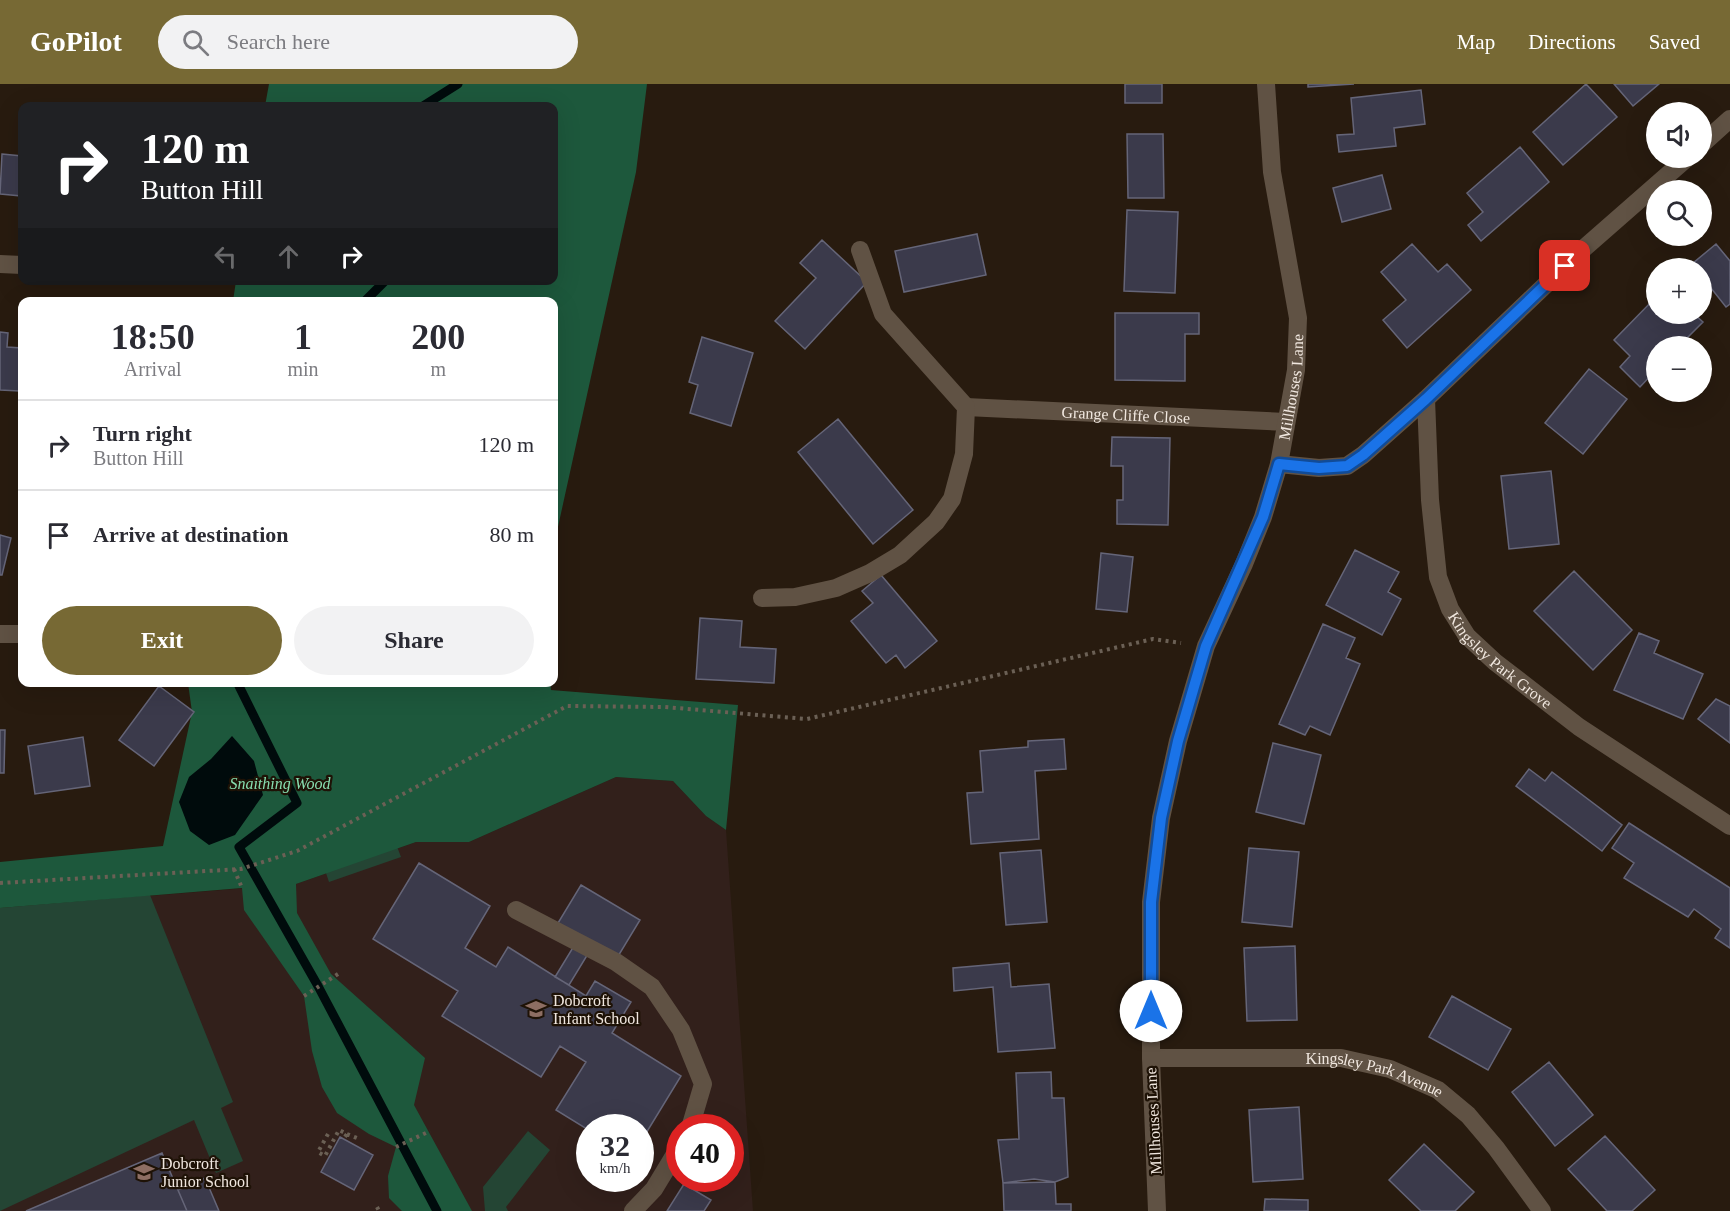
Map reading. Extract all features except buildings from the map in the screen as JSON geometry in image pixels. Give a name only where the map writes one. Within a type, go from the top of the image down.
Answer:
[{"type":"street","name":"Millhouses Lane","points":[[1158,1211],[1151,1058],[1151,902],[1161,818],[1178,741],[1206,646],[1263,517],[1279,464],[1296,370],[1298,318],[1272,172],[1266,84]]},
{"type":"street","points":[[1712,135],[1730,119]]},
{"type":"street","points":[[1279,464],[1319,468],[1347,466],[1363,455],[1426,399],[1582,250],[1676,168]]},
{"type":"street","points":[[762,598],[795,597],[836,588],[870,573],[900,555],[936,522],[952,499],[964,454],[966,407],[883,314],[860,250]]},
{"type":"street","points":[[0,264],[18,266]]},
{"type":"street","name":"Kingsley Park Grove","points":[[1426,399],[1430,500],[1438,577],[1450,609],[1467,636],[1495,662],[1579,728],[1730,826]]},
{"type":"street","name":"Grange Cliffe Close","points":[[966,407],[1286,422]]},
{"type":"street","points":[[0,634],[18,634]]},
{"type":"street","points":[[516,910],[615,962],[652,987],[681,1030],[703,1084],[694,1114]]},
{"type":"street","name":"Kingsley Park Avenue","points":[[1151,1058],[1341,1058],[1390,1069],[1438,1090],[1468,1115],[1496,1148],[1542,1211]]},
{"type":"street","points":[[633,1211],[654,1189],[666,1169]]},
{"type":"path","points":[[0,883],[241,869],[297,851],[567,706],[664,707],[807,718],[1153,639],[1206,646]]},
{"type":"path","points":[[234,869],[242,888]]},
{"type":"path","points":[[304,996],[338,974]]},
{"type":"path","points":[[328,1134],[318,1152],[325,1156],[339,1130],[357,1138]]},
{"type":"path","points":[[396,1147],[430,1131]]},
{"type":"path","points":[[343,1139],[346,1134]]},
{"type":"shaded area","points":[[232,736],[254,761],[263,795],[235,835],[209,845],[190,831],[179,802],[189,777],[211,759]]},
{"type":"shaded area","points":[[616,777],[673,781],[706,816],[726,830],[753,1211],[0,1211],[0,908],[296,884],[416,842],[469,842]]},
{"type":"green space","points":[[269,84],[647,84],[636,172],[558,527],[558,297],[234,297],[235,285],[558,285],[558,102],[266,102]]},
{"type":"green space","name":"Snaithing Wood","points":[[189,687],[551,687],[551,690],[738,705],[726,830],[706,816],[673,781],[616,777],[469,842],[416,842],[296,884],[297,913],[331,974],[425,1058],[414,1105],[472,1211],[402,1211],[389,1198],[388,1176],[396,1147],[369,1134],[337,1113],[322,1087],[312,1051],[304,996],[244,910],[242,888],[0,908],[0,862],[163,846],[192,712]]},
{"type":"green space","points":[[393,836],[401,857],[329,882],[322,861]]},
{"type":"green space","points":[[150,895],[233,1102],[221,1108],[243,1161],[216,1173],[194,1120],[0,1211],[0,908]]},
{"type":"green space","points":[[528,1131],[550,1150],[506,1207],[508,1211],[485,1211],[483,1187]]},
{"type":"waterway","points":[[429,102],[458,84]]},
{"type":"waterway","points":[[369,297],[381,285]]},
{"type":"waterway","points":[[239,687],[297,803],[239,847],[318,986],[437,1211]]},
{"type":"place","name":"Dobcroft Infant School","points":[[536,1009]]},
{"type":"place","name":"Dobcroft Junior School","points":[[144,1172]]},
{"type":"route","points":[[1151,1011],[1151,902],[1161,818],[1178,741],[1206,646],[1263,517],[1279,464],[1319,468],[1347,466],[1363,455],[1426,399],[1565,266]]}]
